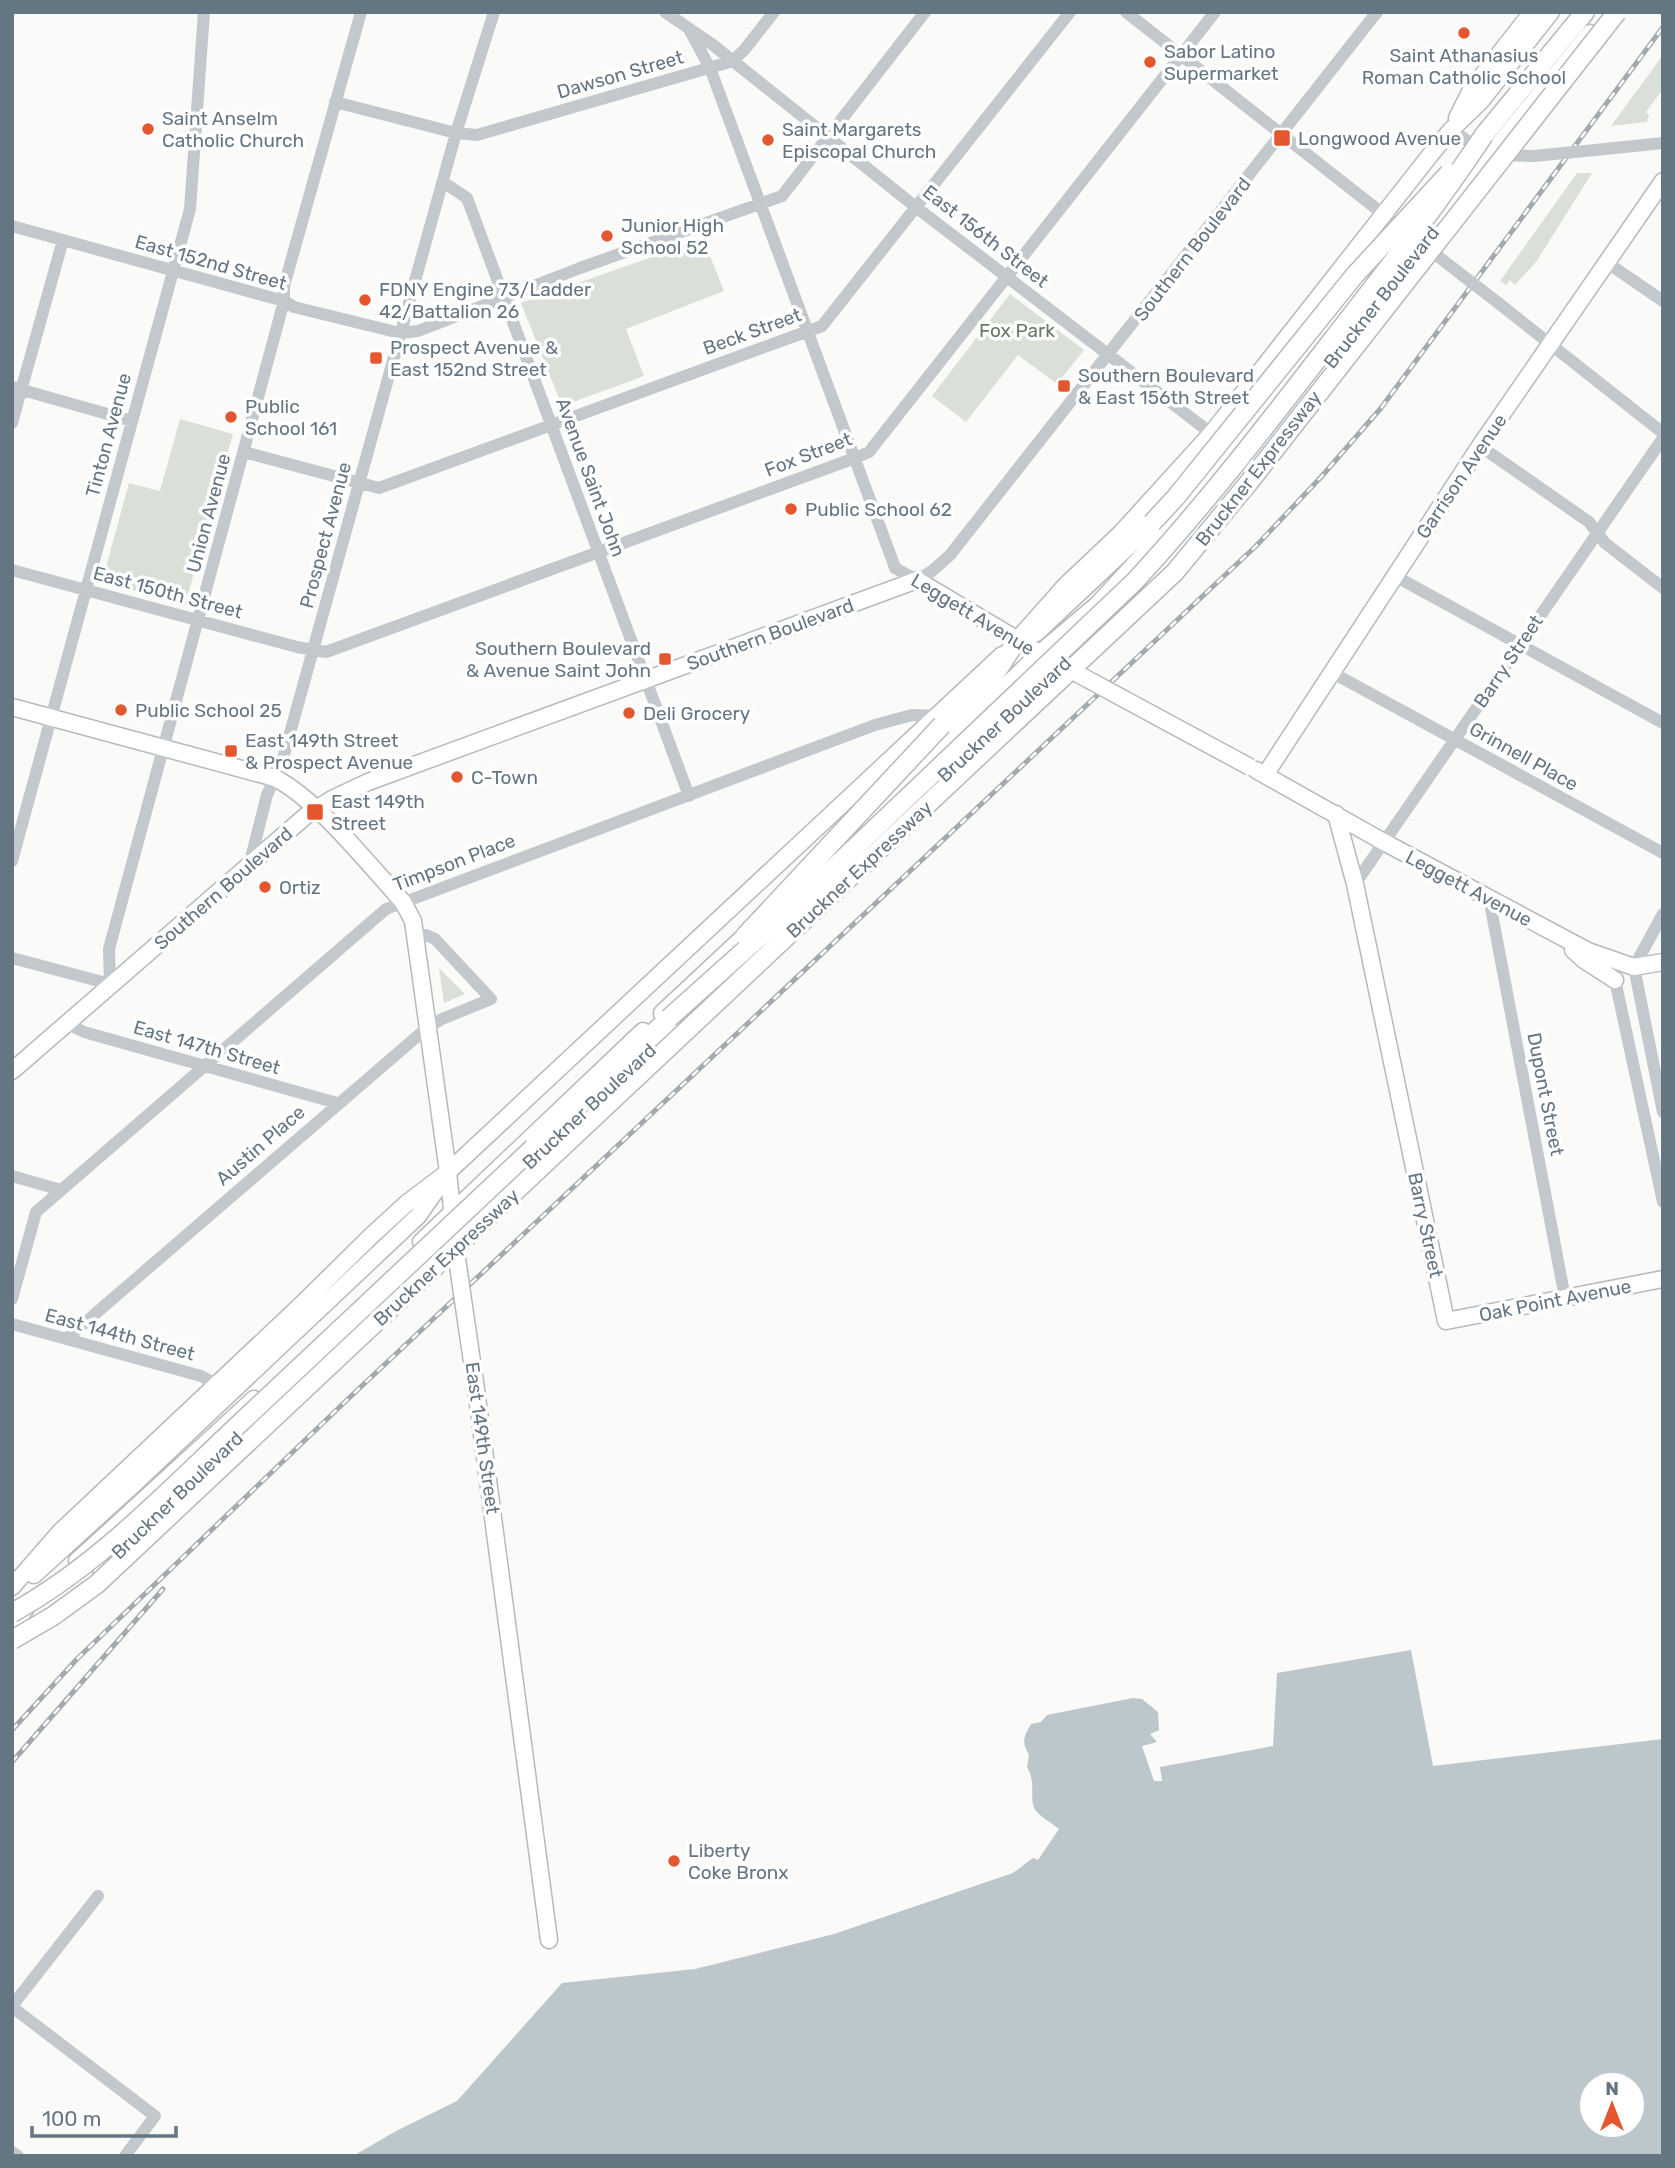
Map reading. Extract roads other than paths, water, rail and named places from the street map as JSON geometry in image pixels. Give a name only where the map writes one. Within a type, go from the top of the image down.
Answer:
[{"type":"highway","name":"Bruckner Expressway","points":[[19,1611],[89,1560],[168,1491],[669,1018],[793,907],[1135,582],[1190,522],[1244,454],[1444,197],[1478,140],[1585,12]]},
{"type":"highway","name":"Bruckner Expressway","points":[[12,1637],[53,1616],[97,1584],[1175,572],[1250,481],[1617,12]]},
{"type":"highway","points":[[669,1018],[940,720],[991,680],[1017,640],[1035,632],[1152,523],[1176,497],[1354,276],[1478,140]]},
{"type":"main road","points":[[1451,130],[1471,90],[1532,12]]},
{"type":"main road","points":[[1017,640],[1065,586],[1121,533],[1211,434],[1383,214],[1451,130],[1481,101],[1551,12]]},
{"type":"main road","name":"Bruckner Boulevard","points":[[12,1619],[453,1212],[872,816],[1040,653],[1098,604],[1166,530],[1232,450],[1369,273],[1406,232],[1576,12]]},
{"type":"main road","name":"Bruckner Boulevard","points":[[12,1637],[78,1590],[552,1139],[1069,669],[1162,569],[1251,464],[1490,155],[1607,12]]},
{"type":"main road","name":"Garrison Avenue","points":[[1265,775],[1480,446],[1663,181]]},
{"type":"main road","name":"Leggett Avenue","points":[[917,580],[1040,653],[1559,937],[1588,951],[1634,967]]},
{"type":"main road","name":"Southern Boulevard","points":[[12,1071],[315,808],[368,782],[917,580]]},
{"type":"main road","name":"East 149th Street","points":[[12,707],[275,778],[315,808],[410,912],[448,1172],[457,1259],[549,1940]]},
{"type":"main road","name":"Bruckner Boulevard","points":[[12,1589],[60,1532],[370,1237],[448,1172],[940,720]]},
{"type":"main road","name":"Barry Street","points":[[1336,814],[1354,884],[1446,1321]]},
{"type":"main road","points":[[1559,937],[1584,960],[1615,980]]},
{"type":"main road","points":[[1634,967],[1663,962]]},
{"type":"main road","name":"Bruckner Boulevard","points":[[12,1589],[52,1559],[134,1484],[418,1216],[448,1172]]},
{"type":"main road","name":"Oak Point Avenue","points":[[1446,1321],[1663,1279]]},
{"type":"main road","points":[[160,1485],[225,1450]]},
{"type":"main road","points":[[12,1628],[19,1611]]},
{"type":"street","name":"Tinton Avenue","points":[[12,862],[190,209],[204,12]]},
{"type":"street","name":"Union Avenue","points":[[110,984],[109,949],[284,301],[284,286],[362,12]]},
{"type":"street","name":"Prospect Avenue","points":[[249,866],[267,795],[282,762],[400,332],[494,12]]},
{"type":"street","name":"East 156th Street","points":[[665,12],[713,45],[917,208],[1251,464]]},
{"type":"street","points":[[733,61],[774,12]]},
{"type":"street","points":[[400,332],[418,331],[782,196],[925,12]]},
{"type":"street","name":"Beck Street","points":[[244,452],[379,488],[822,326],[1070,12]]},
{"type":"street","points":[[1126,12],[1663,433]]},
{"type":"street","name":"Fox Street","points":[[313,651],[332,650],[869,452],[1216,12]]},
{"type":"street","name":"Southern Boulevard","points":[[917,580],[950,555],[1377,12]]},
{"type":"street","name":"Leggett Avenue","points":[[690,31],[710,68],[895,568],[917,580]]},
{"type":"street","name":"Dawson Street","points":[[335,102],[456,134],[477,135],[733,61]]},
{"type":"street","points":[[1451,130],[1478,140],[1490,155],[1533,156],[1663,143]]},
{"type":"street","name":"Avenue Saint John","points":[[443,182],[467,198],[689,796]]},
{"type":"street","name":"East 152nd Street","points":[[12,226],[284,301],[294,307],[400,332]]},
{"type":"street","points":[[12,423],[17,388],[63,240]]},
{"type":"street","points":[[1606,262],[1663,301]]},
{"type":"street","points":[[17,388],[132,421]]},
{"type":"street","name":"Barry Street","points":[[1354,884],[1663,438]]},
{"type":"street","points":[[1480,446],[1589,522],[1605,543],[1663,588]]},
{"type":"street","name":"East 150th Street","points":[[12,570],[313,651]]},
{"type":"street","points":[[1395,576],[1663,723]]},
{"type":"street","name":"Grinnell Place","points":[[1331,672],[1663,853]]},
{"type":"street","name":"Timpson Place","points":[[12,1299],[36,1212],[386,909],[876,725],[912,715],[940,720]]},
{"type":"street","name":"Dupont Street","points":[[1489,898],[1565,1297]]},
{"type":"street","points":[[1663,914],[1634,967],[1663,1112]]},
{"type":"street","name":"Austin Place","points":[[66,1339],[428,1027],[491,999],[435,939],[426,935],[415,936]]},
{"type":"street","points":[[12,958],[110,984]]},
{"type":"street","points":[[1615,980],[1663,1202]]},
{"type":"street","name":"East 147th Street","points":[[68,1024],[84,1032],[337,1103]]},
{"type":"street","points":[[12,1177],[61,1190]]},
{"type":"street","name":"East 144th Street","points":[[12,1324],[201,1376],[216,1384]]},
{"type":"street","points":[[98,1896],[12,2007],[155,2116],[125,2156]]},
{"type":"street","points":[[12,2152],[18,2156]]},
{"type":"railway","points":[[12,1730],[77,1659],[349,1398],[1256,546],[1381,408],[1663,27]]},
{"type":"railway","points":[[12,1762],[163,1589]]},
{"type":"place","name":"Saint Athanasius Roman Catholic School","points":[[1464,33]]},
{"type":"place","name":"Sabor Latino Supermarket","points":[[1150,62]]},
{"type":"place","name":"Saint Anselm Catholic Church","points":[[148,129]]},
{"type":"place","name":"Longwood Avenue","points":[[1282,138]]},
{"type":"place","name":"Saint Margarets Episcopal Church","points":[[768,140]]},
{"type":"place","name":"Junior High School 52","points":[[607,236]]},
{"type":"place","name":"FDNY Engine 73/Ladder 42/Battalion 26","points":[[365,300]]},
{"type":"place","name":"Prospect Avenue & East 152nd Street","points":[[376,358]]},
{"type":"place","name":"Southern Boulevard & East 156th Street","points":[[1064,386]]},
{"type":"place","name":"Public School 161","points":[[231,417]]},
{"type":"place","name":"Public School 62","points":[[791,509]]},
{"type":"place","name":"Southern Boulevard & Avenue Saint John","points":[[665,659]]},
{"type":"place","name":"Public School 25","points":[[121,710]]},
{"type":"place","name":"Deli Grocery","points":[[629,713]]},
{"type":"place","name":"East 149th Street & Prospect Avenue","points":[[231,751]]},
{"type":"place","name":"C-Town","points":[[457,777]]},
{"type":"place","name":"East 149th Street","points":[[315,812]]},
{"type":"place","name":"Ortiz","points":[[265,887]]},
{"type":"place","name":"Liberty Coke Bronx","points":[[674,1861]]},
{"type":"park label","name":"Fox Park","points":[[1017,330]]}]
